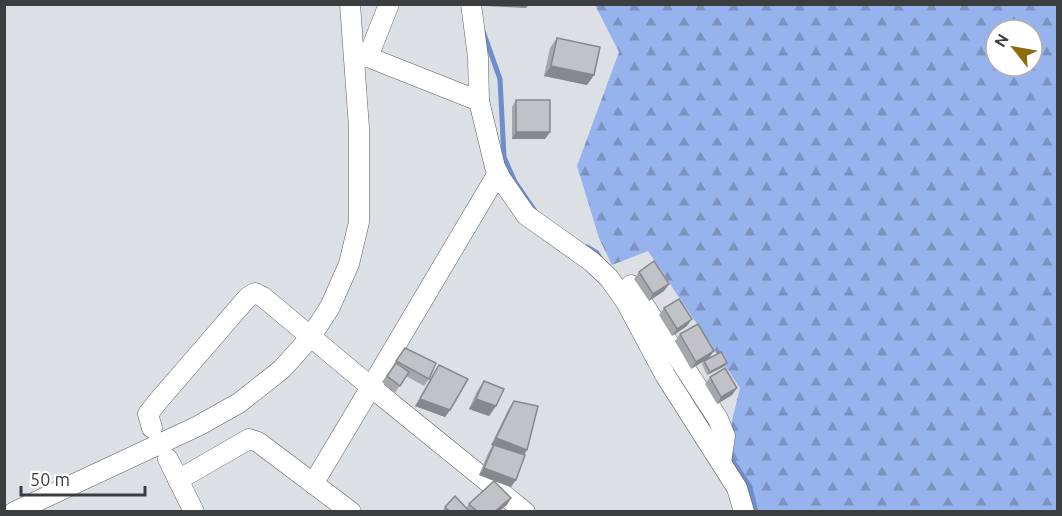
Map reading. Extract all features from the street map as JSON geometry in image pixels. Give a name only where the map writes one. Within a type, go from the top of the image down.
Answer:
[{"type":"street","points":[[14,512],[198,426],[239,403],[282,369],[310,338],[335,296],[348,264],[359,222],[360,58],[350,4]]},
{"type":"street","points":[[360,58],[389,4]]},
{"type":"street","points":[[471,4],[478,57],[479,101],[498,173],[526,215],[592,262],[609,278],[737,488],[744,512]]},
{"type":"street","points":[[360,58],[479,101]]},
{"type":"street","points":[[313,484],[498,173]]},
{"type":"street","points":[[631,285],[718,419],[725,436],[721,462]]},
{"type":"street","points":[[152,428],[148,414],[153,407],[248,297],[255,293],[263,297],[310,338],[525,512]]},
{"type":"street","points":[[178,480],[249,439],[258,442],[351,512]]},
{"type":"street","points":[[168,459],[194,512]]},
{"type":"green space","points":[[595,5],[1057,5],[1057,511],[742,511],[722,461],[740,388],[648,251],[612,265],[599,238],[577,166],[619,52]]},
{"type":"building","points":[[557,38],[600,47],[594,75],[551,66]]},
{"type":"building","points":[[516,100],[550,100],[550,132],[516,132]]},
{"type":"building","points":[[654,261],[669,284],[653,294],[639,272]]},
{"type":"building","points":[[679,299],[692,319],[677,329],[664,308]]},
{"type":"building","points":[[698,324],[714,351],[696,362],[680,334]]},
{"type":"building","points":[[405,348],[436,363],[429,379],[396,361]]},
{"type":"building","points":[[721,352],[727,363],[710,372],[704,361]]},
{"type":"building","points":[[396,363],[409,372],[400,386],[387,376]]},
{"type":"building","points":[[439,365],[468,379],[450,410],[420,399]]},
{"type":"building","points":[[725,368],[737,388],[721,397],[710,377]]},
{"type":"building","points":[[484,381],[504,389],[496,406],[476,399]]},
{"type":"building","points":[[514,401],[538,406],[527,450],[496,438]]},
{"type":"building","points":[[494,445],[525,455],[516,480],[484,468]]},
{"type":"building","points":[[494,481],[511,498],[494,512],[478,512],[469,504]]},
{"type":"building","points":[[455,496],[470,512],[450,512],[445,507]]},
{"type":"waterway","points":[[483,31],[500,79],[504,157],[515,182],[537,214]]},
{"type":"waterway","points":[[587,247],[597,253],[602,261]]},
{"type":"waterway","points":[[671,367],[715,434]]},
{"type":"waterway","points":[[728,454],[750,487],[756,512]]}]
